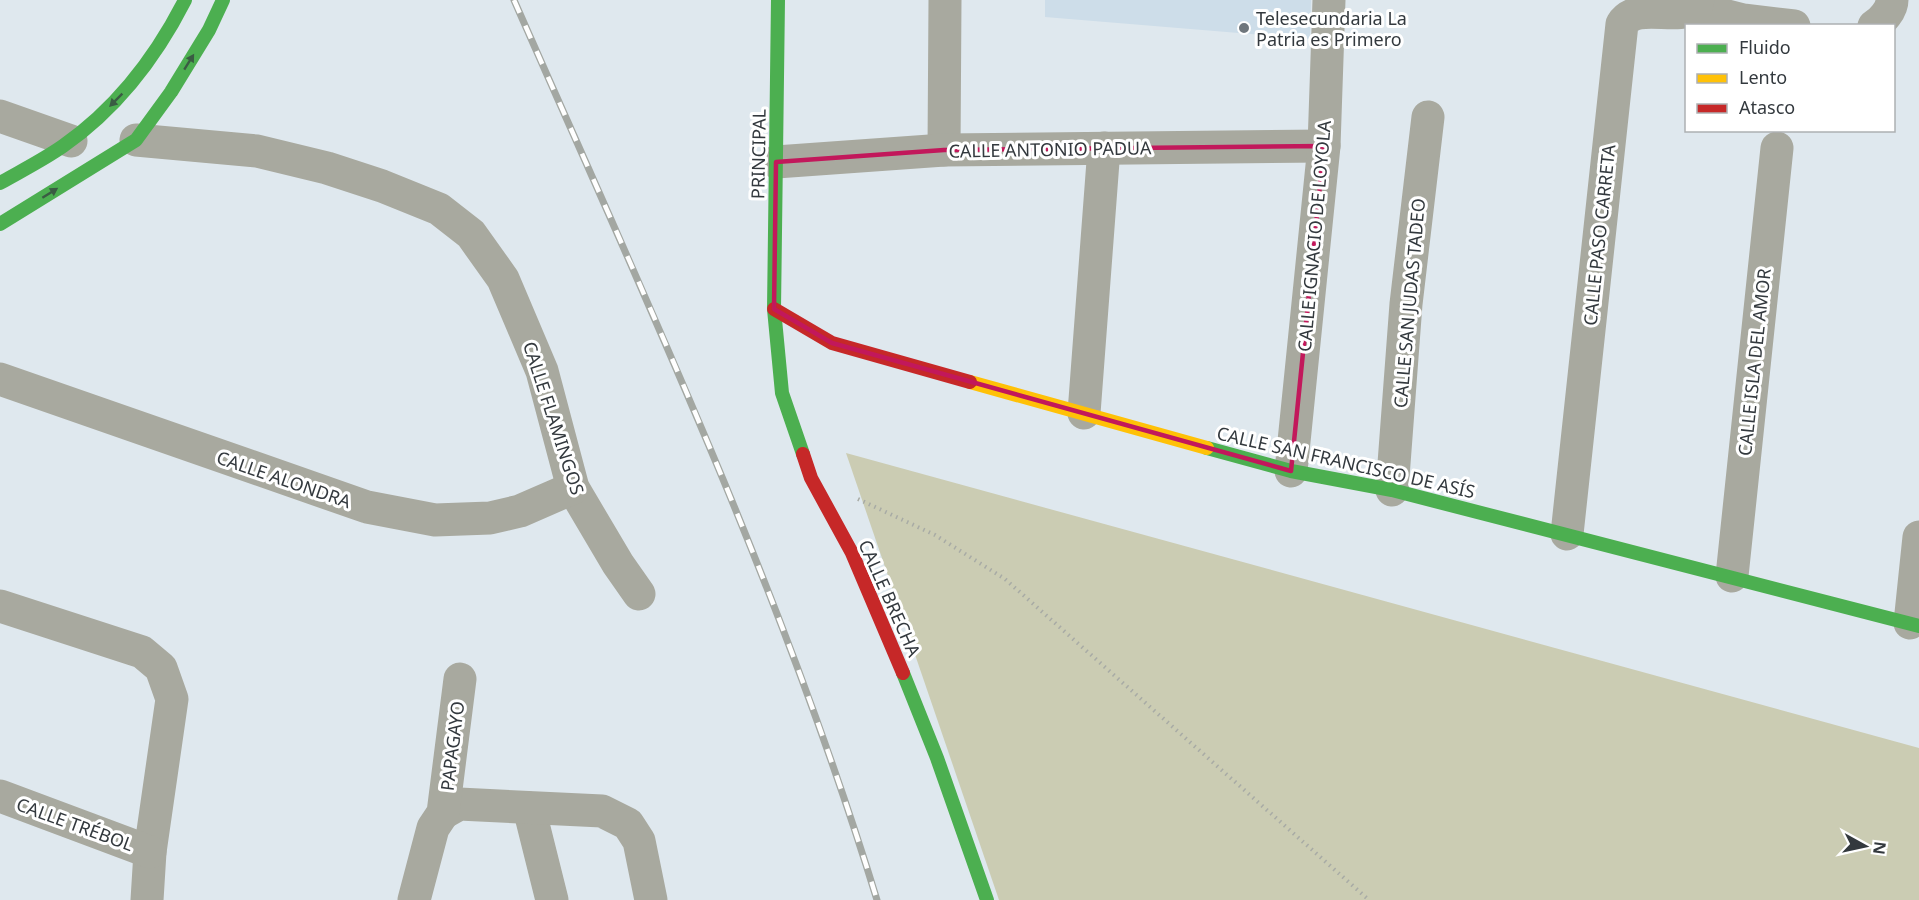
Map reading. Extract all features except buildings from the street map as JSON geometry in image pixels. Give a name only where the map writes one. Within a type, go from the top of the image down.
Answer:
[{"type":"street","points":[[0,183],[71,141],[119,97],[162,42],[185,0]]},
{"type":"street","points":[[0,224],[136,140],[176,83],[209,30],[223,0]]},
{"type":"street","name":"PRINCIPAL","points":[[774,309],[778,0]]},
{"type":"street","points":[[944,150],[945,0]]},
{"type":"street","name":"CALLE IGNACIO DE LOYOLA","points":[[1292,471],[1324,146],[1329,0]]},
{"type":"street","points":[[1877,24],[1892,6],[1892,0]]},
{"type":"street","points":[[1697,4],[1743,20],[1777,24]]},
{"type":"street","name":"CALLE PASO CARRETA","points":[[1567,534],[1622,24],[1626,17],[1636,13],[1688,13],[1697,4]]},
{"type":"street","points":[[0,116],[71,141]]},
{"type":"street","name":"CALLE SAN JUDAS TADEO","points":[[1392,490],[1406,304],[1428,117]]},
{"type":"street","name":"CALLE FLAMINGOS","points":[[136,140],[257,151],[327,168],[382,186],[439,209],[471,234],[503,279],[542,371],[573,488],[618,564],[639,594]]},
{"type":"street","name":"CALLE ANTONIO PADUA","points":[[776,162],[944,150],[1324,146]]},
{"type":"street","points":[[1084,413],[1104,148]]},
{"type":"street","name":"CALLE ISLA DEL AMOR","points":[[1732,576],[1777,148]]},
{"type":"street","name":"CALLE SAN FRANCISCO DE ASÍS","points":[[774,309],[801,327],[832,343],[1292,471],[1392,490],[1732,576],[1914,625]]},
{"type":"street","name":"CALLE BRECHA","points":[[774,309],[782,393],[811,478],[852,553],[896,655],[937,758],[987,900]]},
{"type":"street","name":"CALLE ALONDRA","points":[[0,379],[367,507],[435,520],[490,518],[520,511],[573,488]]},
{"type":"street","points":[[1914,625],[1919,537]]},
{"type":"street","points":[[0,606],[142,652],[161,668],[172,699],[150,852],[147,900]]},
{"type":"street","name":"PAPAGAYO","points":[[414,900],[433,828],[443,813],[460,680]]},
{"type":"street","name":"CALLE TRÉBOL","points":[[0,796],[150,852]]},
{"type":"street","name":"PAPAGAYO","points":[[443,813],[459,804],[602,811],[628,824],[639,841],[651,900]]},
{"type":"street","points":[[529,808],[552,900]]},
{"type":"path","points":[[811,478],[935,535],[1005,579],[1369,900]]},
{"type":"highlighted area","points":[[1324,146],[1291,471],[832,343],[774,309],[776,162],[944,150]]},
{"type":"shaded area","name":"Telesecundaria La Patria es Primero","points":[[1045,0],[1311,0],[1310,39],[1045,17]]},
{"type":"green space","points":[[846,453],[1919,748],[1919,900],[999,900]]},
{"type":"railway","points":[[514,0],[661,333],[755,557],[839,784],[877,900]]},
{"type":"traffic: fast","points":[[0,183],[55,151],[100,116],[148,61],[185,0]]},
{"type":"traffic: fast","points":[[0,224],[136,140],[171,92],[209,30],[223,0]]},
{"type":"traffic: fast","points":[[778,0],[774,309],[782,393],[803,454]]},
{"type":"traffic: fast","points":[[1207,448],[1291,471],[1392,490],[1919,626]]},
{"type":"traffic: fast","points":[[903,673],[937,758],[987,900]]},
{"type":"traffic: slow","points":[[970,382],[1207,448]]},
{"type":"traffic: jam","points":[[774,309],[832,343],[970,382]]},
{"type":"traffic: jam","points":[[803,454],[811,478],[852,553],[903,673]]},
{"type":"place","name":"Telesecundaria La Patria es Primero","points":[[1244,28]]}]
